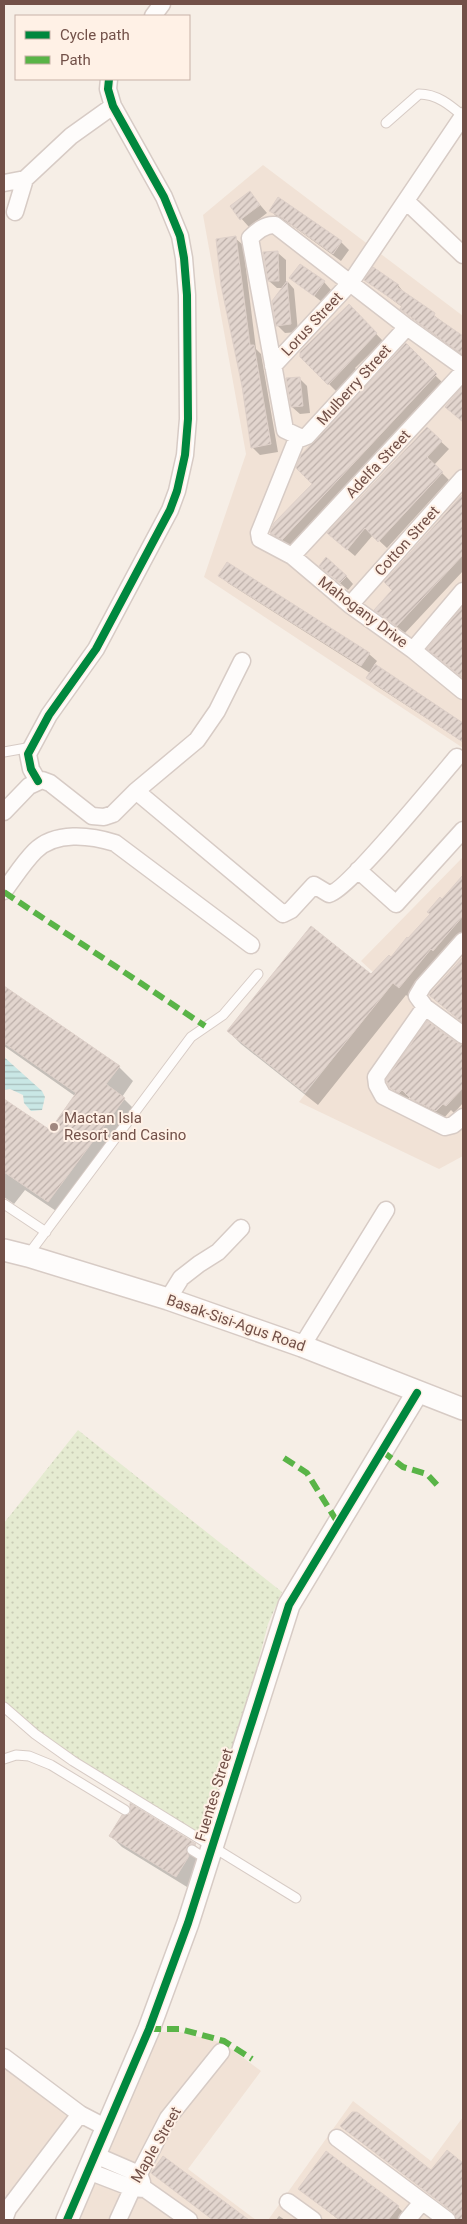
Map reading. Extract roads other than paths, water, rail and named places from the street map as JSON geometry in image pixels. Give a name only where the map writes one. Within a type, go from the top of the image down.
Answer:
[{"type":"street","points":[[154,15],[162,4]]},
{"type":"street","points":[[38,781],[28,759],[28,754],[49,715],[96,649],[170,510],[177,491],[185,455],[188,419],[187,295],[180,236],[164,197],[114,106],[108,89],[109,80]]},
{"type":"street","points":[[14,212],[25,179],[71,136],[114,106]]},
{"type":"street","name":"Lorus Street","points":[[273,366],[351,282],[463,116]]},
{"type":"street","points":[[4,183],[25,179]]},
{"type":"street","points":[[406,201],[463,255]]},
{"type":"street","points":[[298,436],[285,430],[250,238],[269,224],[275,225],[407,327],[463,367]]},
{"type":"street","name":"Mulberry Street","points":[[298,436],[302,438],[307,436],[407,327]]},
{"type":"street","name":"Adelfa Street","points":[[292,556],[463,372]]},
{"type":"street","name":"Mahogany Drive","points":[[298,436],[258,533],[260,539],[292,556],[350,605],[413,650],[463,691]]},
{"type":"street","name":"Cotton Street","points":[[350,605],[463,478]]},
{"type":"street","points":[[413,650],[463,591]]},
{"type":"street","points":[[4,812],[29,786],[38,781],[50,783],[92,816],[104,817],[113,814],[197,740],[217,711],[242,661]]},
{"type":"street","points":[[136,792],[284,914],[291,910],[311,886],[317,885],[329,894],[332,894],[358,870],[457,757]]},
{"type":"street","points":[[358,870],[396,904],[463,830]]},
{"type":"street","points":[[4,891],[35,850],[55,838],[67,836],[99,838],[115,843],[251,945]]},
{"type":"street","points":[[463,941],[423,986],[417,996],[425,1007],[463,1035]]},
{"type":"street","points":[[425,1007],[376,1077],[377,1085],[383,1096],[445,1127],[453,1125],[463,1117]]},
{"type":"street","points":[[302,1346],[386,1210]]},
{"type":"street","points":[[168,1299],[181,1278],[218,1252],[241,1228]]},
{"type":"street","name":"Basak-Sisi-Agus Road","points":[[4,1250],[168,1299],[302,1346],[417,1393],[462,1407]]},
{"type":"street","name":"Fuentes Street","points":[[67,2220],[148,2029],[188,1923],[204,1852],[289,1605],[417,1393]]},
{"type":"street","name":"Maple Street","points":[[118,2220],[138,2184],[168,2118],[221,2052]]},
{"type":"street","points":[[4,2057],[80,2114],[107,2128]]},
{"type":"street","points":[[5,2211],[80,2114]]},
{"type":"street","points":[[337,2138],[447,2220]]},
{"type":"street","points":[[91,2163],[138,2184],[189,2220]]},
{"type":"street","points":[[288,2202],[312,2220]]},
{"type":"street","points":[[407,2220],[422,2202]]},
{"type":"lane","points":[[386,123],[419,94],[429,94],[451,106],[463,116]]},
{"type":"lane","points":[[4,752],[32,747]]},
{"type":"lane","points":[[28,1256],[191,1037],[223,1015],[258,974]]},
{"type":"lane","points":[[4,1204],[46,1232]]},
{"type":"lane","points":[[4,1707],[35,1734],[204,1852],[296,1898]]},
{"type":"lane","points":[[4,1759],[16,1755],[29,1756],[51,1765],[125,1810]]},
{"type":"water","points":[[4,1057],[42,1091],[45,1097],[42,1110],[31,1111],[24,1103],[23,1095],[10,1089],[4,1090]]},
{"type":"place","name":"Mactan Isla Resort and Casino","points":[[54,1127]]}]
